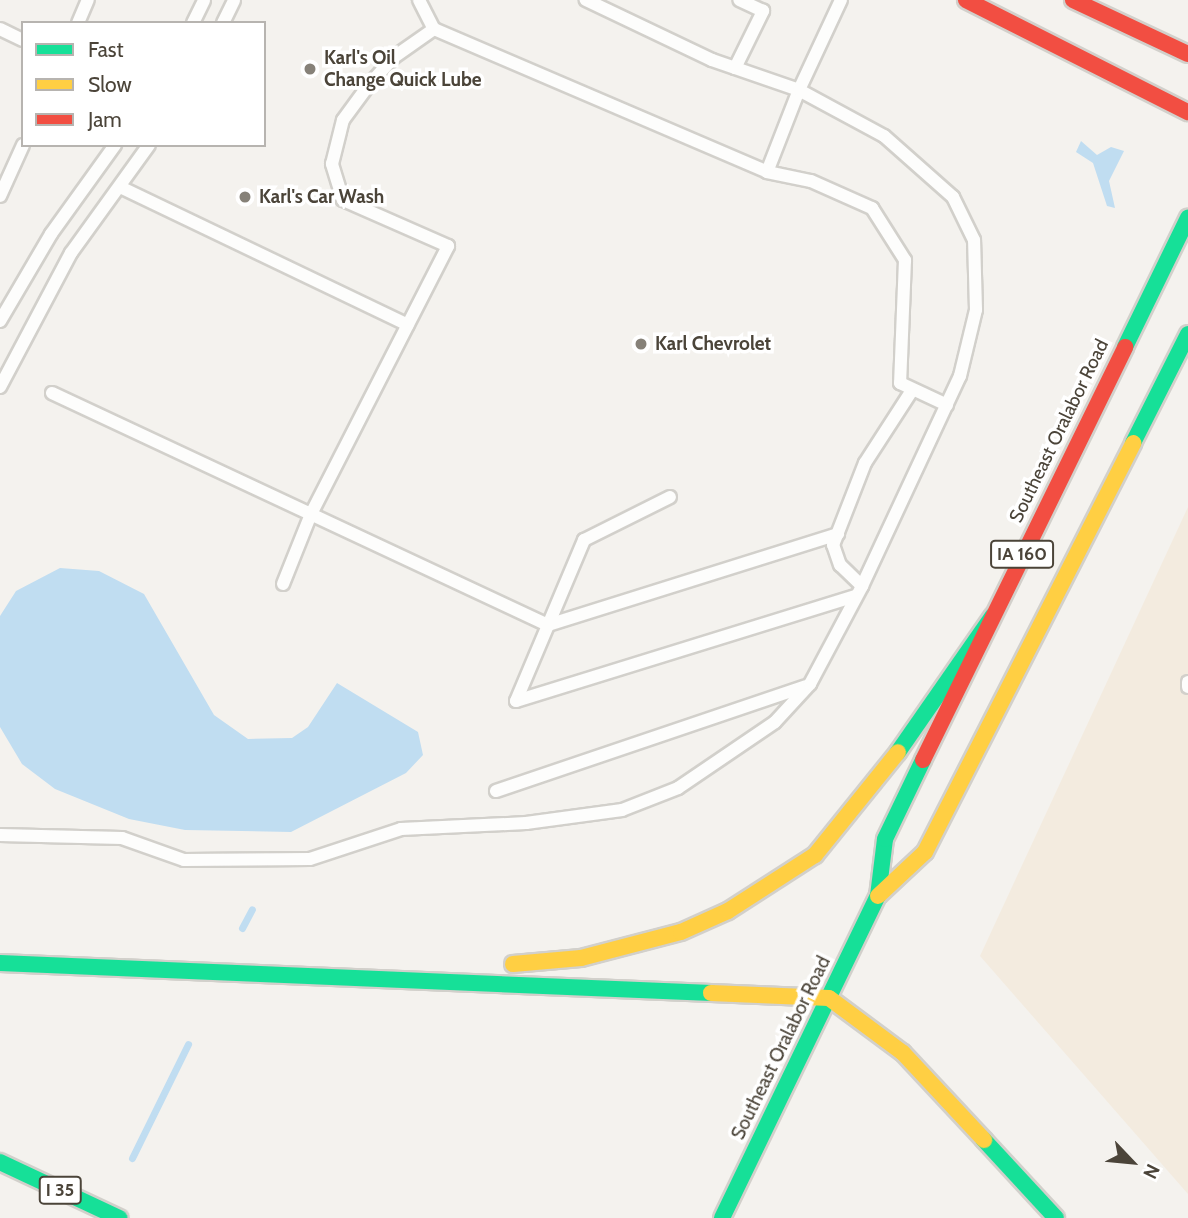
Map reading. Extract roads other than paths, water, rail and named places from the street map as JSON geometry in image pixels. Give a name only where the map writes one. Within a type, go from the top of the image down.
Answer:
[{"type":"main road","points":[[967,0],[1188,112]]},
{"type":"main road","points":[[1073,0],[1188,54]]},
{"type":"main road","name":"Southeast Oralabor Road","points":[[722,1218],[877,895],[884,839],[1188,218]]},
{"type":"main road","name":"Southeast Oralabor Road","points":[[877,895],[925,852],[1188,334]]},
{"type":"main road","points":[[285,975],[581,958],[644,944],[728,911],[824,845],[876,784],[992,617]]},
{"type":"main road","points":[[0,963],[829,998],[903,1053],[1056,1218]]},
{"type":"main road","name":"I 35","points":[[0,1162],[119,1218]]},
{"type":"lane","points":[[79,21],[88,0]]},
{"type":"lane","points":[[194,21],[204,0]]},
{"type":"lane","points":[[224,21],[234,0]]},
{"type":"lane","points":[[419,0],[434,29],[767,173],[811,181],[872,208],[905,260],[897,347],[900,383],[911,392],[947,405]]},
{"type":"lane","points":[[0,835],[122,838],[184,860],[310,859],[401,829],[526,823],[622,810],[678,788],[730,755],[810,684],[859,591],[947,405],[976,310],[974,240],[953,197],[921,163],[799,90],[735,68],[586,0]]},
{"type":"lane","points":[[735,68],[763,12],[739,0]]},
{"type":"lane","points":[[767,173],[799,90],[841,0]]},
{"type":"lane","points":[[0,29],[21,39]]},
{"type":"lane","points":[[283,584],[311,514],[448,247],[343,200],[332,164],[343,120],[368,86],[394,57],[434,29]]},
{"type":"lane","points":[[0,196],[22,147]]},
{"type":"lane","points":[[0,321],[51,234],[114,147]]},
{"type":"lane","points":[[0,387],[71,253],[148,147]]},
{"type":"lane","points":[[120,187],[408,325]]},
{"type":"lane","points":[[859,591],[840,565],[833,545],[865,463],[911,392]]},
{"type":"lane","points":[[52,393],[548,625],[838,534]]},
{"type":"lane","points":[[670,497],[583,540],[516,701],[859,591]]},
{"type":"lane","points":[[496,791],[810,684]]},
{"type":"water","points":[[1081,141],[1097,155],[1111,147],[1124,151],[1109,181],[1115,208],[1107,206],[1093,163],[1076,152]]},
{"type":"water","points":[[60,568],[99,571],[144,594],[214,715],[248,739],[292,738],[308,727],[337,683],[418,732],[423,755],[406,773],[291,832],[185,830],[129,819],[55,789],[22,764],[0,727],[0,616],[16,591]]},
{"type":"waterway","points":[[242,928],[252,909]]},
{"type":"waterway","points":[[132,1158],[188,1044]]},
{"type":"place","name":"Karl's Oil Change Quick Lube","points":[[310,69]]},
{"type":"place","name":"Karl's Car Wash","points":[[245,197]]},
{"type":"place","name":"Karl Chevrolet","points":[[641,344]]}]
